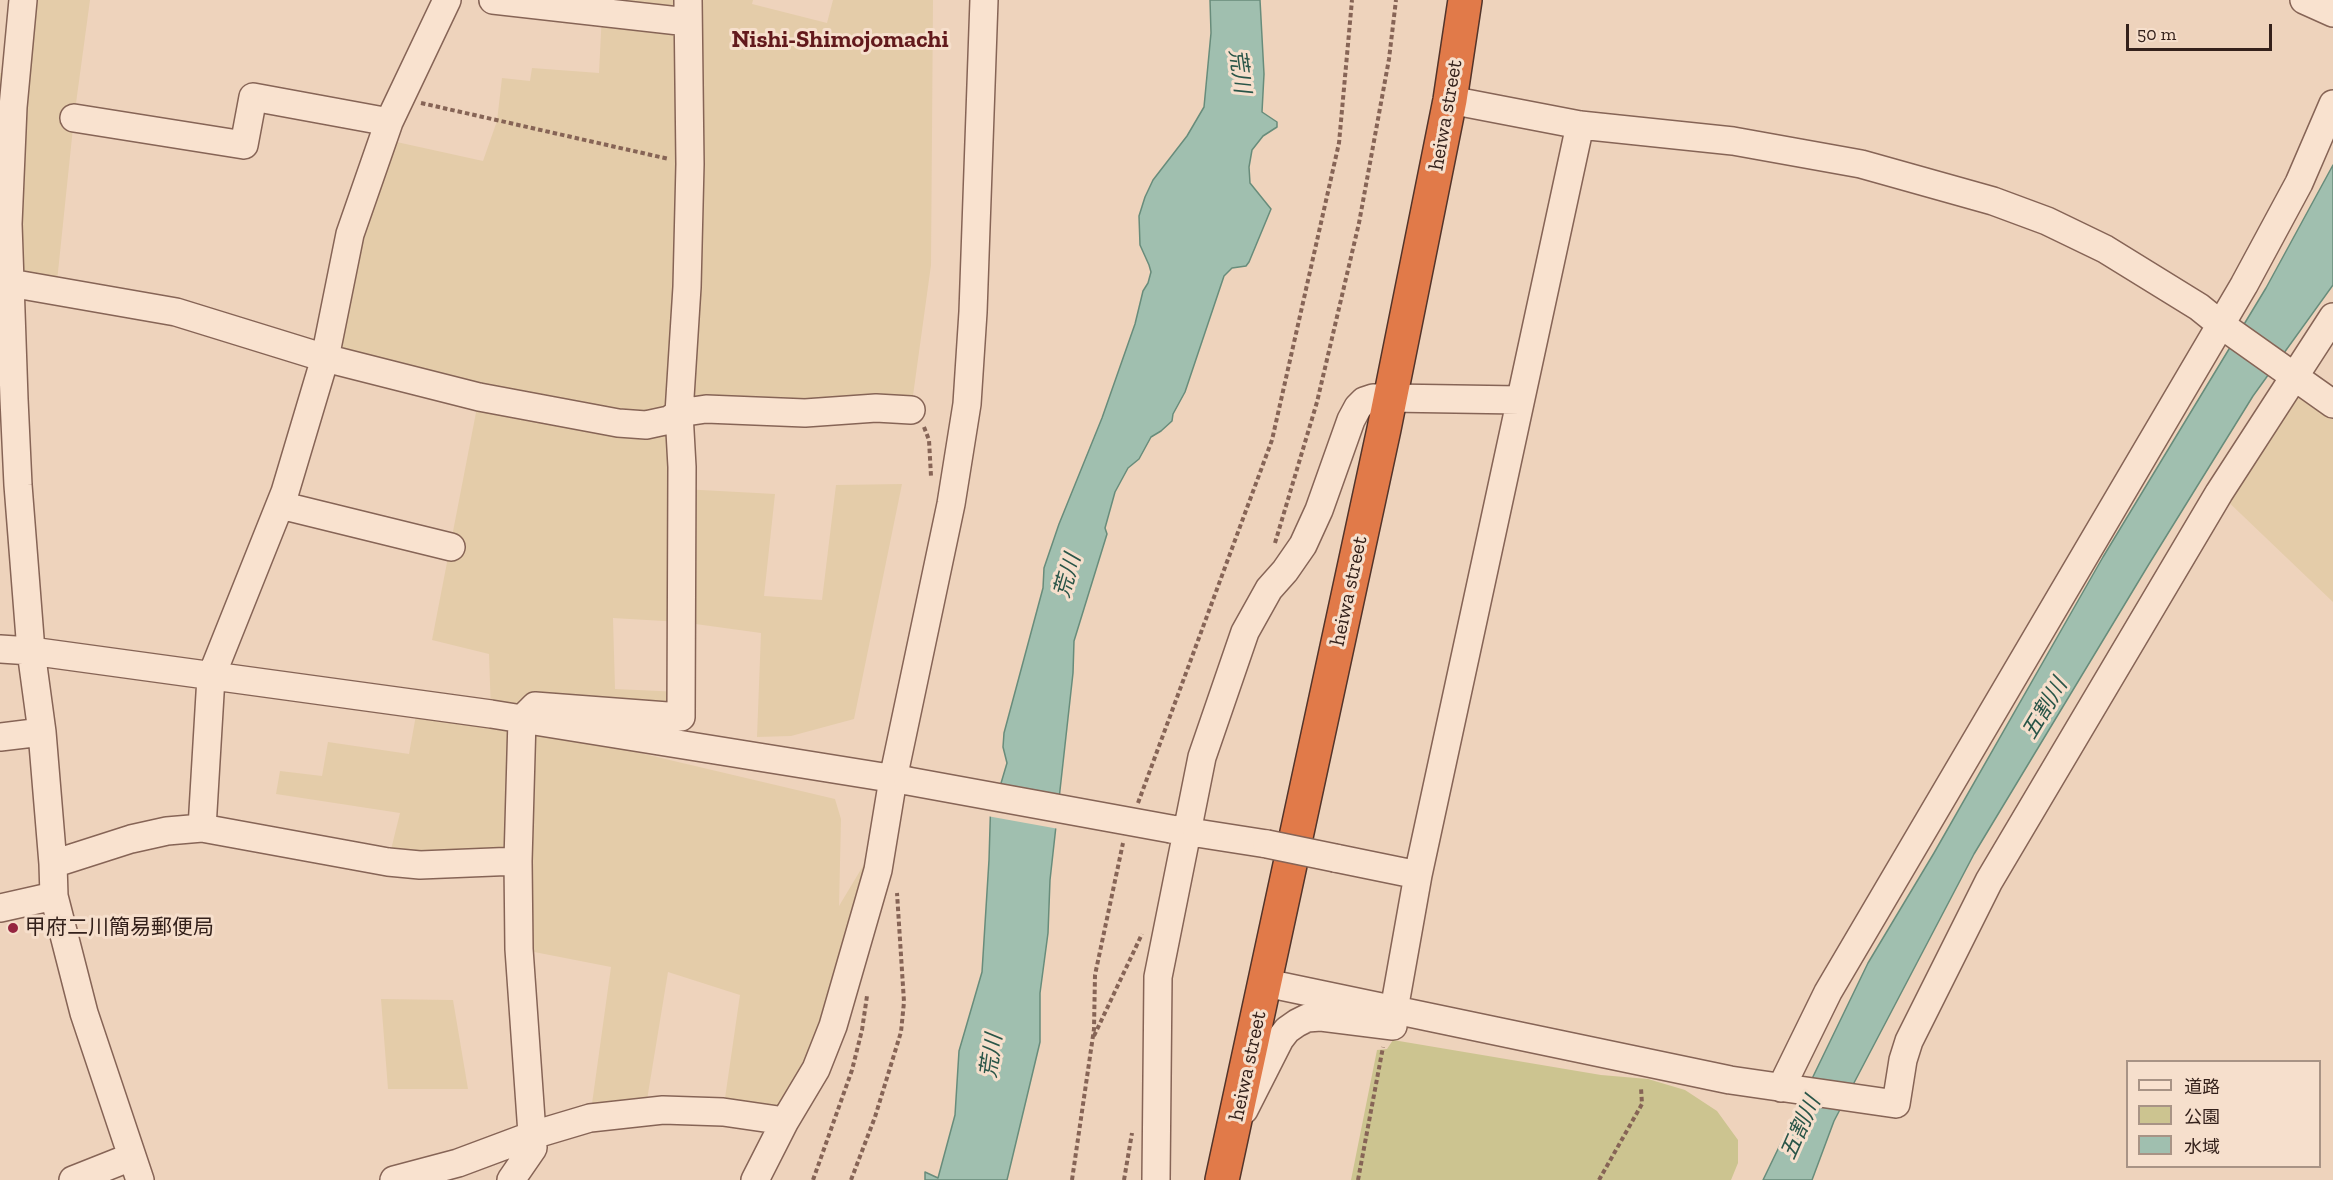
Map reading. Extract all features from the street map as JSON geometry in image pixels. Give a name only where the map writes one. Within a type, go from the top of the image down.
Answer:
[{"type":"highway","name":"heiwa street","points":[[1222,1180],[1390,398],[1450,100],[1466,0]]},
{"type":"street","points":[[22,0],[5,163],[18,485],[32,651],[42,732],[54,896],[84,1013],[136,1169],[74,1180]]},
{"type":"street","points":[[202,828],[211,677],[279,505],[325,358],[350,234],[395,110],[447,0]]},
{"type":"street","points":[[493,0],[688,11],[690,164],[687,286],[679,412],[682,467],[681,717],[535,706],[522,719],[518,861],[519,949],[533,1148],[511,1180]]},
{"type":"street","points":[[755,1180],[785,1121],[816,1069],[833,1026],[878,870],[900,780],[967,404],[973,312],[984,0]]},
{"type":"street","points":[[2304,0],[2333,13]]},
{"type":"street","points":[[74,118],[244,145],[253,97],[395,110]]},
{"type":"street","points":[[1450,100],[1580,125],[1733,141],[1860,164],[1993,201],[2047,221],[2105,249],[2199,307],[2333,404]]},
{"type":"street","points":[[1786,1088],[1828,992],[2225,327],[2244,285],[2299,183],[2333,104]]},
{"type":"street","points":[[1394,1010],[1418,875],[1580,125]]},
{"type":"street","points":[[10,283],[176,312],[325,358],[479,397],[618,423],[646,425],[669,420],[679,412],[706,409],[805,413],[876,408],[911,410]]},
{"type":"street","points":[[1266,983],[1730,1080],[1896,1104],[1903,1060],[1909,1041],[1989,881],[2288,372],[2333,318]]},
{"type":"street","points":[[1156,1180],[1158,977],[1179,830],[1245,632],[1269,589],[1286,571],[1303,545],[1319,510],[1358,407],[1364,401],[1373,398],[1520,400]]},
{"type":"street","points":[[279,505],[450,546]]},
{"type":"street","points":[[0,649],[32,651],[522,719],[900,780],[1267,844],[1418,875]]},
{"type":"street","points":[[0,737],[42,732]]},
{"type":"street","points":[[53,864],[131,839],[167,831],[202,828],[388,862],[420,865],[518,861]]},
{"type":"street","points":[[0,908],[54,896]]},
{"type":"street","points":[[1233,1132],[1280,1039],[1297,1023],[1307,1018],[1321,1017],[1390,1026],[1448,1021]]},
{"type":"street","points":[[394,1180],[461,1172],[533,1135],[590,1118],[663,1110],[723,1112],[785,1121]]},
{"type":"path","points":[[1134,814],[1272,440],[1339,143],[1352,0]]},
{"type":"path","points":[[1274,550],[1317,402],[1359,223],[1389,59],[1396,0]]},
{"type":"path","points":[[395,110],[690,164]]},
{"type":"path","points":[[1072,1180],[1093,1039],[1095,975],[1115,877],[1127,834]]},
{"type":"path","points":[[851,1180],[875,1117],[901,1032],[904,1002],[896,884]]},
{"type":"path","points":[[1093,1039],[1146,925]]},
{"type":"path","points":[[1358,1180],[1384,1043]]},
{"type":"path","points":[[1599,1180],[1642,1104],[1641,1088]]},
{"type":"shaded area","points":[[23,0],[90,0],[74,118],[56,291],[0,283],[0,73],[16,73]]},
{"type":"shaded area","points":[[532,0],[753,0],[752,4],[827,23],[833,0],[933,0],[931,265],[911,410],[680,412],[682,489],[775,494],[764,596],[822,600],[836,485],[902,484],[854,719],[791,736],[757,737],[761,633],[681,622],[613,618],[615,689],[681,692],[681,717],[606,745],[835,799],[841,819],[839,906],[884,831],[878,870],[785,1121],[723,1112],[740,995],[668,972],[645,1112],[590,1118],[611,967],[519,949],[518,861],[388,862],[400,813],[276,794],[280,771],[322,776],[328,742],[409,754],[418,704],[491,713],[489,654],[432,640],[479,397],[325,358],[383,139],[483,161],[497,121],[502,78],[530,81],[532,68],[599,73],[602,13]]},
{"type":"shaded area","points":[[2294,376],[2333,404],[2333,602],[2219,493]]},
{"type":"shaded area","points":[[381,999],[453,1000],[468,1089],[388,1089]]},
{"type":"green space","points":[[1393,1040],[1601,1075],[1648,1079],[1685,1090],[1717,1111],[1738,1140],[1738,1163],[1731,1180],[1351,1180],[1377,1050],[1387,1049]]},
{"type":"water","name":"荒川","points":[[1210,0],[1260,0],[1264,74],[1262,112],[1277,122],[1277,127],[1263,136],[1252,150],[1249,167],[1250,183],[1271,209],[1249,262],[1246,266],[1232,268],[1224,276],[1185,392],[1173,414],[1172,421],[1151,437],[1139,459],[1128,468],[1115,492],[1105,528],[1107,534],[1074,641],[1073,673],[1050,880],[1048,933],[1040,993],[1040,1042],[1007,1180],[925,1180],[925,1172],[938,1178],[955,1115],[959,1051],[982,972],[991,794],[999,790],[1007,763],[1003,747],[1004,733],[1043,588],[1044,568],[1059,524],[1102,418],[1151,272],[1140,245],[1139,216],[1145,197],[1153,180],[1187,136],[1204,107],[1211,33]]},
{"type":"water","name":"五割川","points":[[2333,165],[2333,285],[2253,396],[1974,854],[1834,1121],[1812,1180],[1763,1180],[1868,963],[1934,853],[2103,557],[2266,288]]},
{"type":"pier","points":[[988,792],[1063,799],[1059,829],[987,816]]},
{"type":"place","name":"甲府二川簡易郵便局","points":[[13,928]]},
{"type":"district","name":"Nishi-Shimojomachi","points":[[840,40]]}]
